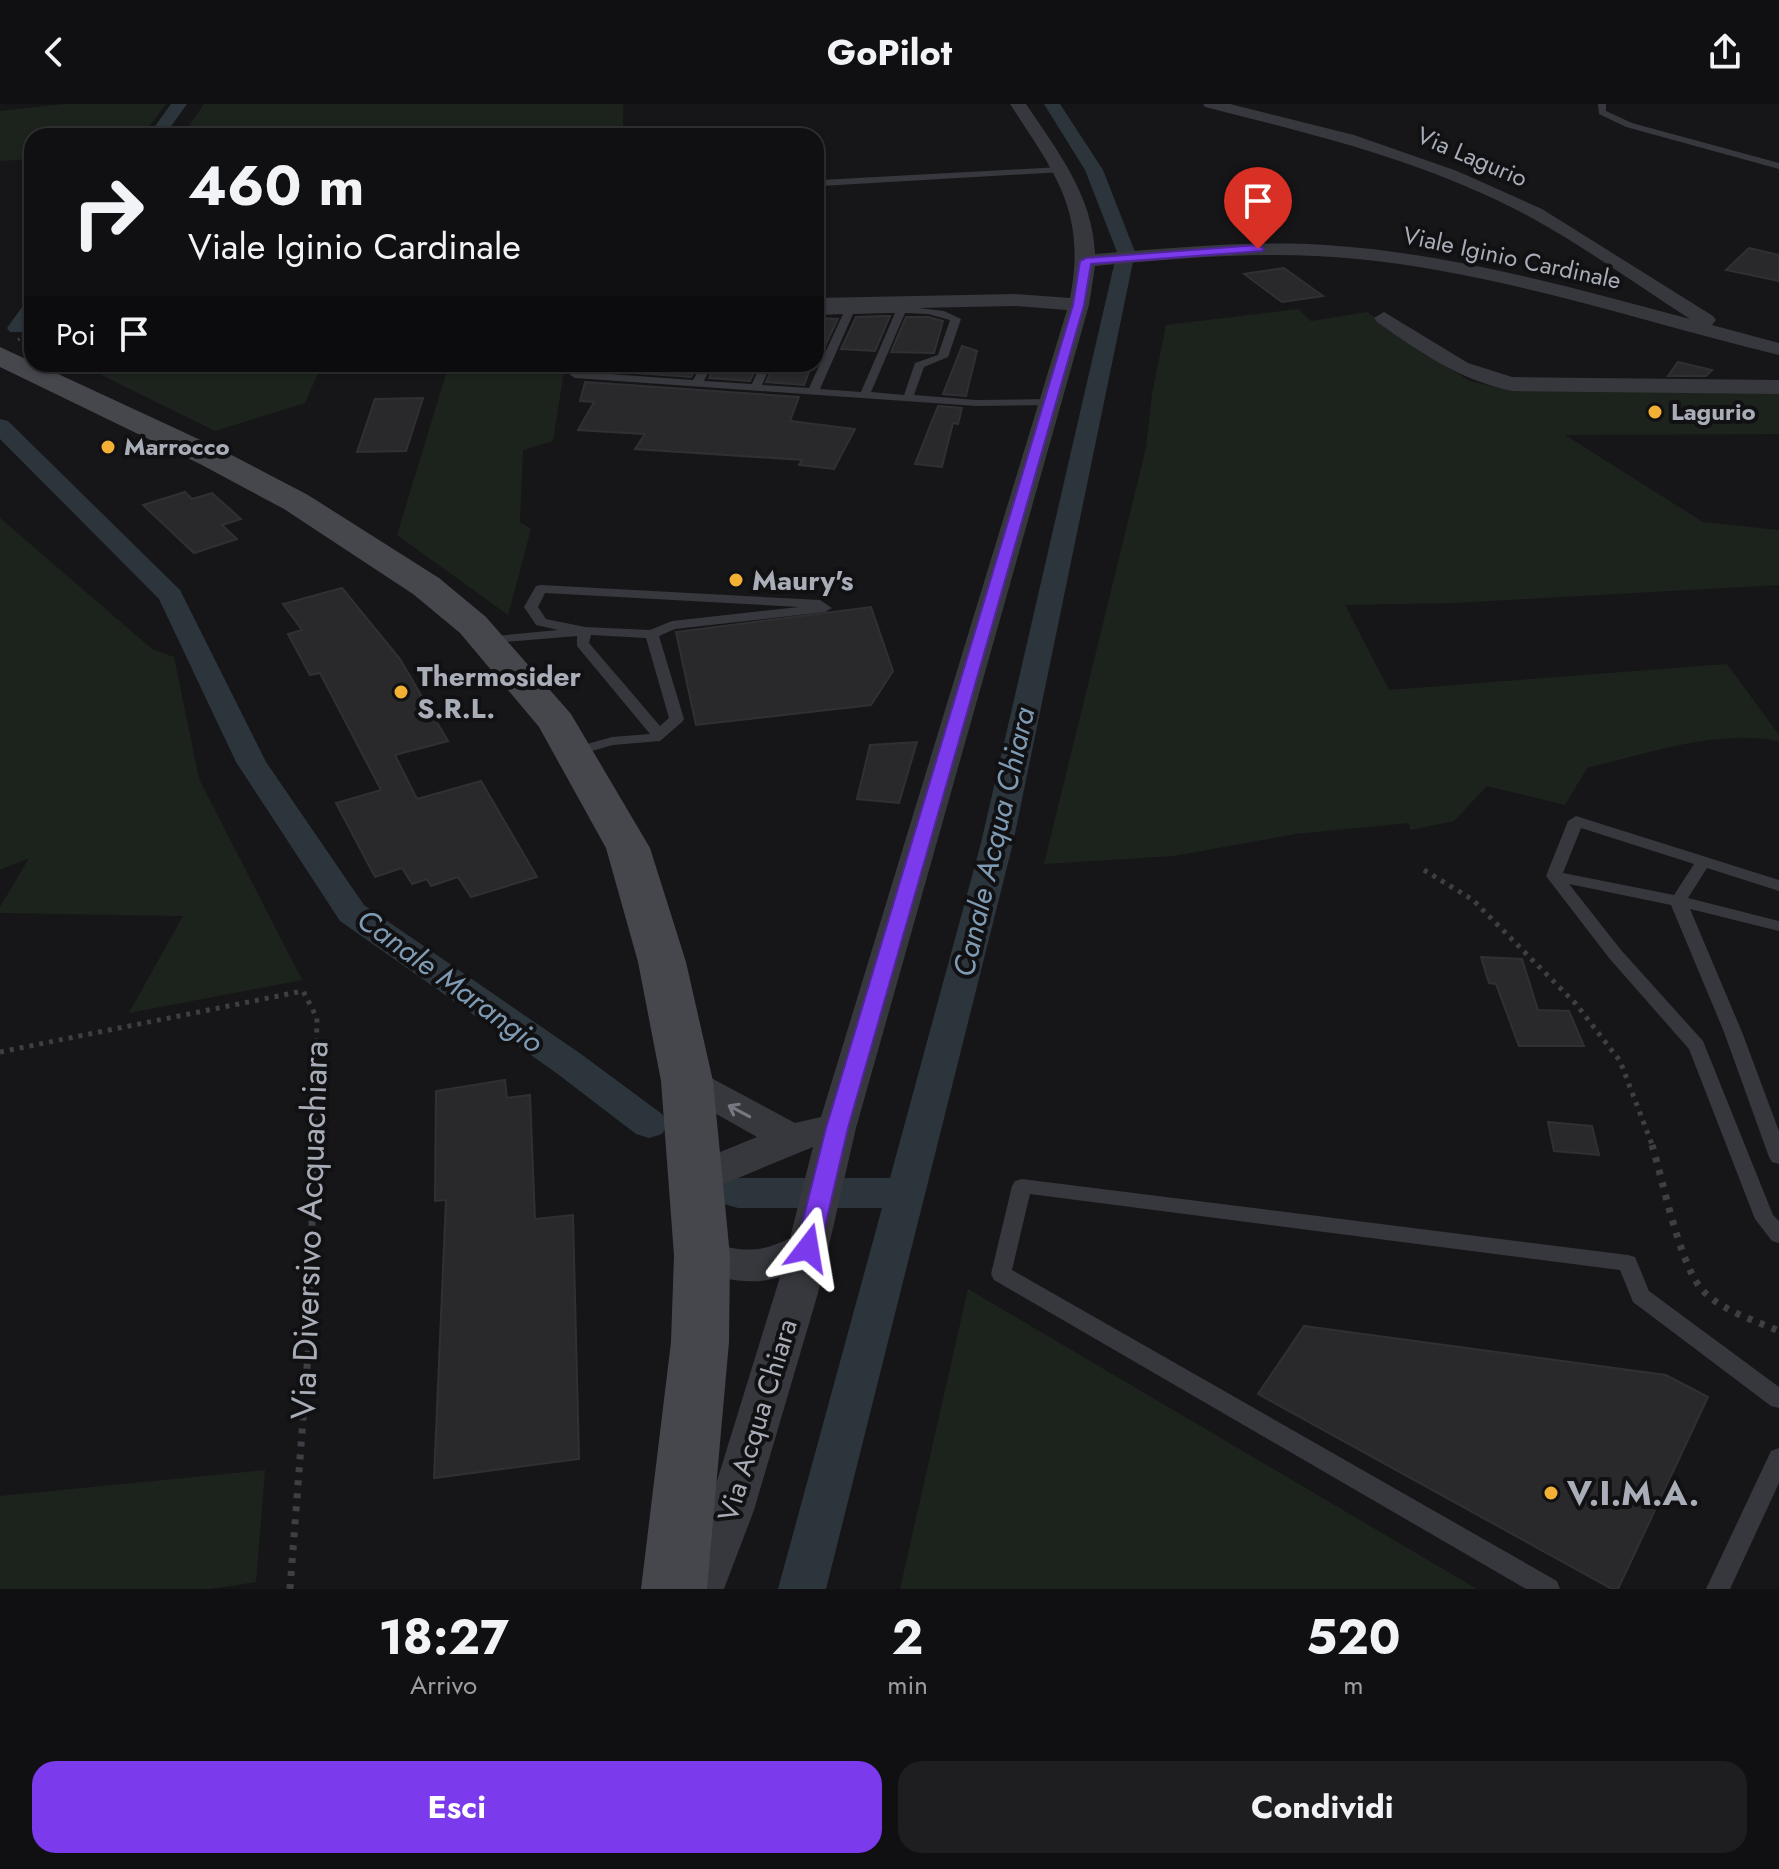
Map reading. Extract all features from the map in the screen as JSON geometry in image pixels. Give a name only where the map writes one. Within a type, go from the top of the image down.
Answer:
[{"type":"main road","points":[[0,356],[24,367]]},
{"type":"main road","points":[[33,372],[211,457],[296,502],[426,586],[473,625],[557,723],[628,848],[662,962],[692,1136],[702,1256],[700,1342],[674,1589]]},
{"type":"street","name":"Via Acqua Chiara","points":[[700,1589],[731,1510],[812,1230],[837,1128],[1049,402],[1096,260],[1084,232],[1074,192],[1018,104]]},
{"type":"street","points":[[1212,104],[1224,104]]},
{"type":"street","name":"Via Lagurio","points":[[1212,104],[1348,138],[1451,175],[1536,213],[1646,288],[1672,299],[1736,337]]},
{"type":"street","name":"Viale Iginio Cardinale","points":[[1096,260],[1258,249],[1357,253],[1470,270],[1770,346]]},
{"type":"street","points":[[1557,291],[1604,294],[1646,288]]},
{"type":"street","points":[[1632,311],[1646,288]]},
{"type":"street","points":[[1632,311],[1672,299]]},
{"type":"street","points":[[824,304],[1015,300],[1079,305]]},
{"type":"street","points":[[1384,318],[1467,373],[1488,381],[1512,384],[1779,387]]},
{"type":"street","points":[[1770,346],[1779,356]]},
{"type":"street","points":[[692,1136],[791,1138],[837,1128]]},
{"type":"street","points":[[692,1136],[791,1138]]},
{"type":"street","points":[[702,1256],[733,1267],[774,1265],[812,1230]]},
{"type":"lane","points":[[1602,104],[1602,112],[1629,125],[1779,166]]},
{"type":"lane","points":[[824,183],[1060,170]]},
{"type":"lane","points":[[824,312],[901,310],[947,313],[956,319],[943,357],[919,365],[908,398]]},
{"type":"lane","points":[[865,394],[901,310]]},
{"type":"lane","points":[[824,367],[849,312]]},
{"type":"lane","points":[[577,372],[575,375],[640,381],[976,403],[1049,402]]},
{"type":"lane","points":[[640,381],[645,372]]},
{"type":"lane","points":[[697,383],[703,372]]},
{"type":"lane","points":[[756,387],[763,372]]},
{"type":"lane","points":[[813,391],[822,372]]},
{"type":"lane","points":[[486,641],[585,631],[652,634],[672,625],[825,608],[820,604],[541,589],[531,607],[541,622],[585,631]]},
{"type":"lane","points":[[585,631],[582,643],[659,735]]},
{"type":"lane","points":[[574,752],[612,741],[655,738],[677,719],[652,634]]},
{"type":"lane","points":[[1554,876],[1576,821],[1779,886]]},
{"type":"lane","points":[[1678,901],[1703,862]]},
{"type":"lane","points":[[1554,876],[1678,901],[1779,926]]},
{"type":"lane","points":[[1554,876],[1615,954],[1697,1046],[1765,1219],[1779,1235]]},
{"type":"lane","points":[[1678,901],[1733,1032],[1779,1157]]},
{"type":"lane","points":[[1548,1589],[1001,1274],[1022,1186],[1628,1263],[1640,1296],[1779,1399]]},
{"type":"lane","points":[[1718,1589],[1779,1458]]},
{"type":"path","points":[[1424,870],[1473,900],[1530,955],[1576,1004],[1620,1061],[1644,1118],[1686,1257],[1700,1287],[1725,1307],[1779,1331]]},
{"type":"path","name":"Via Diversivo Acquachiara","points":[[0,1052],[303,991],[317,1018],[309,1341],[290,1589]]},
{"type":"shaded area","points":[[64,104],[166,104],[148,128],[24,128],[24,160],[0,161],[0,111]]},
{"type":"shaded area","points":[[204,104],[626,104],[623,105],[623,128],[188,128]]},
{"type":"shaded area","points":[[1298,309],[1311,321],[1367,312],[1469,381],[1496,387],[1779,391],[1779,434],[1565,435],[1703,522],[1779,530],[1779,585],[1452,603],[1345,605],[1389,690],[1727,664],[1779,735],[1779,741],[1755,738],[1707,740],[1587,768],[1565,805],[1487,786],[1454,821],[1410,830],[1409,823],[1295,834],[1174,856],[1044,864],[1146,448],[1152,394],[1166,325]]},
{"type":"shaded area","points":[[95,372],[319,372],[305,403],[215,431]]},
{"type":"shaded area","points":[[447,372],[564,372],[553,441],[523,450],[520,522],[531,529],[508,615],[397,535]]},
{"type":"shaded area","points":[[0,518],[152,649],[174,657],[199,779],[302,980],[129,1013],[183,916],[0,913],[0,907],[29,858],[0,870]]},
{"type":"shaded area","points":[[968,1289],[1477,1589],[900,1589]]},
{"type":"shaded area","points":[[265,1470],[256,1582],[210,1589],[0,1589],[0,1496]]},
{"type":"building","points":[[1749,248],[1779,255],[1779,281],[1726,270]]},
{"type":"building","points":[[1284,268],[1323,296],[1282,302],[1244,274]]},
{"type":"building","points":[[890,316],[875,351],[841,349],[856,317]]},
{"type":"building","points":[[906,317],[943,321],[934,353],[891,352]]},
{"type":"building","points":[[824,318],[838,319],[824,348]]},
{"type":"building","points":[[962,346],[977,351],[966,396],[943,394]]},
{"type":"building","points":[[1678,362],[1712,370],[1706,376],[1668,376]]},
{"type":"building","points":[[621,372],[694,372],[691,377]]},
{"type":"building","points":[[712,372],[754,372],[750,381],[709,378]]},
{"type":"building","points":[[770,372],[809,372],[804,385],[766,382]]},
{"type":"building","points":[[585,382],[799,397],[790,421],[855,429],[834,469],[799,465],[802,460],[635,449],[645,434],[578,430],[594,402],[580,401]]},
{"type":"building","points":[[423,398],[406,451],[357,452],[375,399]]},
{"type":"building","points":[[938,406],[962,408],[958,424],[953,423],[942,467],[915,464]]},
{"type":"building","points":[[185,492],[192,499],[212,493],[241,519],[222,525],[237,539],[194,553],[143,505]]},
{"type":"building","points":[[342,588],[400,659],[448,741],[395,755],[417,799],[481,781],[537,877],[471,897],[458,877],[431,886],[427,879],[412,884],[402,868],[375,877],[336,803],[381,790],[320,673],[310,675],[288,634],[302,630],[283,604]]},
{"type":"building","points":[[871,607],[893,671],[871,705],[696,725],[676,632]]},
{"type":"building","points":[[917,742],[899,803],[857,799],[870,745]]},
{"type":"building","points":[[1481,957],[1522,959],[1538,1010],[1569,1011],[1584,1046],[1519,1046],[1496,984],[1489,983]]},
{"type":"building","points":[[505,1080],[507,1098],[530,1095],[535,1219],[573,1215],[579,1459],[434,1478],[446,1200],[435,1201],[436,1091]]},
{"type":"building","points":[[1548,1122],[1592,1126],[1599,1155],[1554,1151]]},
{"type":"building","name":"V.I.M.A.","points":[[1304,1326],[1666,1375],[1708,1397],[1618,1589],[1612,1589],[1258,1394]]},
{"type":"waterway","points":[[162,128],[179,104]]},
{"type":"waterway","name":"Canale Acqua Chiara","points":[[802,1589],[997,843],[1126,252],[1094,170],[1052,104]]},
{"type":"waterway","points":[[17,328],[24,318]]},
{"type":"waterway","name":"Canale Marangio","points":[[0,426],[171,596],[251,762],[352,913],[568,1063],[649,1124]]},
{"type":"waterway","name":"Canale Marangio","points":[[738,1193],[905,1193]]},
{"type":"place","name":"Lagurio","points":[[1655,412]]},
{"type":"place","name":"Marrocco","points":[[108,447]]},
{"type":"place","name":"Maury's","points":[[736,580]]},
{"type":"place","name":"Thermosider S.R.L.","points":[[401,692]]},
{"type":"place","name":"V.I.M.A.","points":[[1551,1493]]},
{"type":"route","points":[[808,1248],[837,1128],[1079,305],[1086,261],[1258,249]]}]
